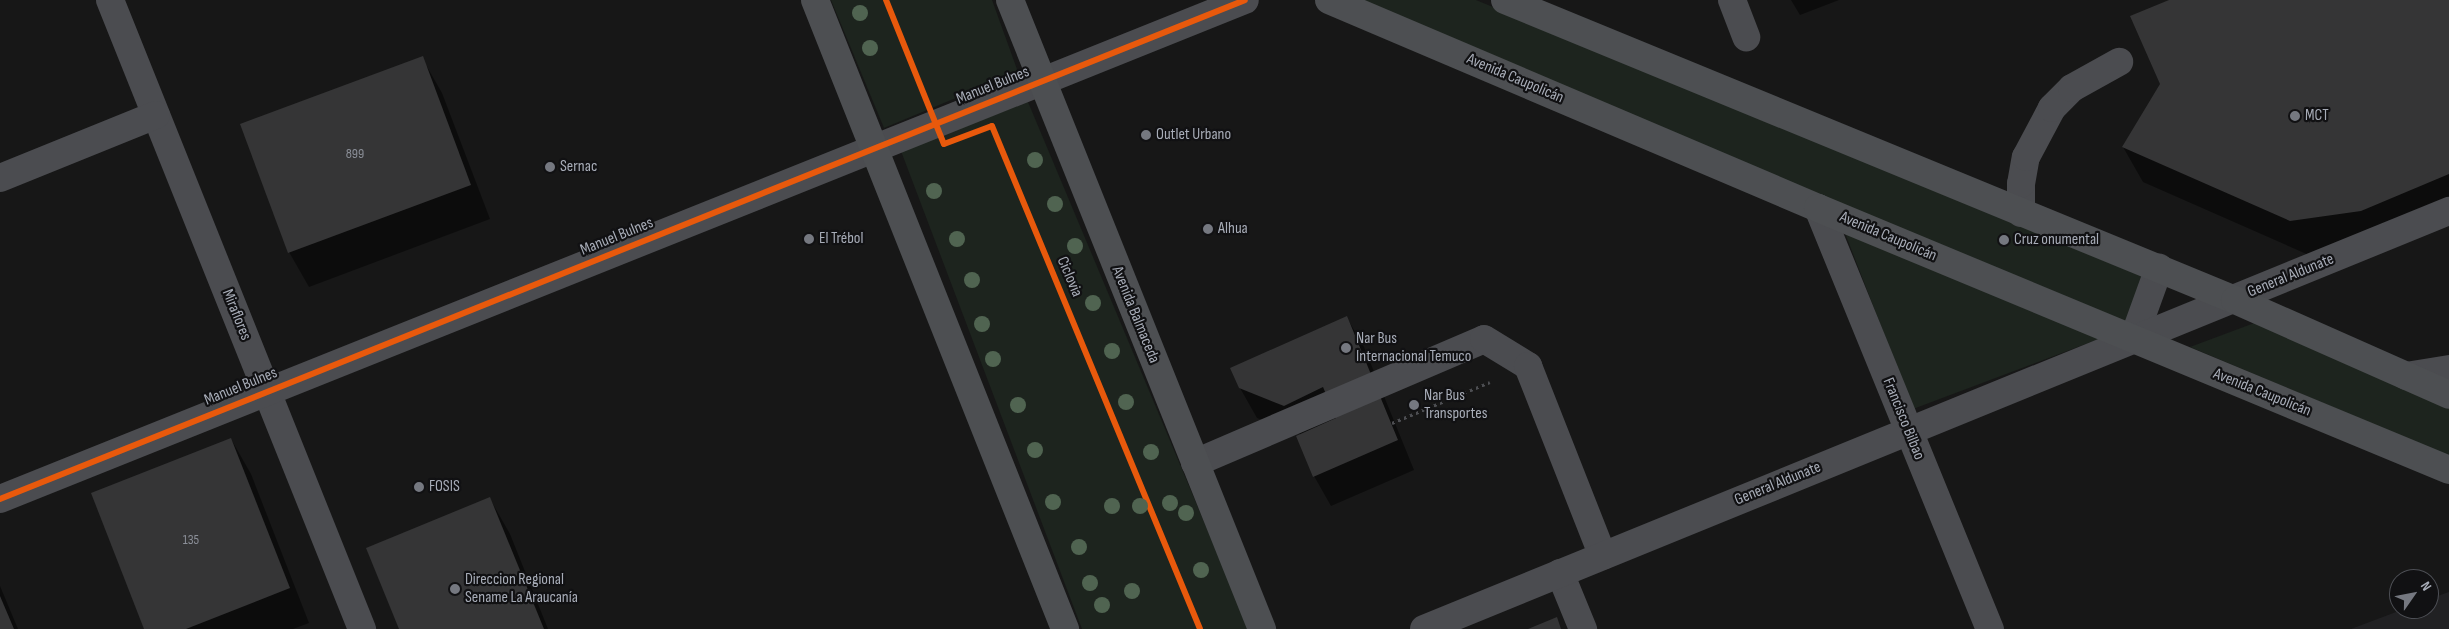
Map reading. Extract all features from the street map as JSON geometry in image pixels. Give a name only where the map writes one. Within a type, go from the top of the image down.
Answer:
[{"type":"main road","points":[[815,0],[1065,629]]},
{"type":"main road","name":"Avenida Balmaceda","points":[[1010,0],[1041,82],[1262,629]]},
{"type":"main road","name":"Avenida Caupolicán","points":[[1329,0],[1818,208],[2449,470]]},
{"type":"main road","points":[[1505,0],[2159,268],[2449,395]]},
{"type":"street","name":"Miraflores","points":[[110,0],[362,629]]},
{"type":"street","name":"Manuel Bulnes","points":[[0,499],[1245,0]]},
{"type":"street","points":[[1732,0],[1746,37]]},
{"type":"street","points":[[2021,212],[2021,184],[2026,157],[2052,108],[2072,88],[2119,62]]},
{"type":"street","points":[[0,178],[156,114]]},
{"type":"street","name":"Francisco Bilbao","points":[[1818,208],[1990,629]]},
{"type":"street","name":"General Aldunate","points":[[1424,629],[2449,212]]},
{"type":"street","points":[[2134,340],[2159,268]]},
{"type":"street","points":[[1195,462],[1484,339],[1528,366],[1603,556]]},
{"type":"street","points":[[2406,376],[2449,369]]},
{"type":"street","points":[[1560,573],[1583,629]]},
{"type":"path","points":[[1392,423],[1528,366]]},
{"type":"shaded area","points":[[831,0],[992,0],[1018,72],[884,128]]},
{"type":"shaded area","points":[[1358,0],[1476,0],[2146,278],[2134,328]]},
{"type":"shaded area","points":[[1028,102],[1249,629],[1082,629],[901,151]]},
{"type":"shaded area","points":[[1845,233],[2099,339],[1913,409]]},
{"type":"shaded area","points":[[2257,322],[2449,408],[2449,456],[2190,347]]},
{"type":"shaded area","points":[[2449,592],[2449,629],[2351,629],[2389,615],[2389,619],[2439,619],[2439,596]]},
{"type":"building","name":"MCT","points":[[2169,0],[2449,0],[2449,174],[2361,211],[2290,221],[2122,147],[2160,84],[2130,16]]},
{"type":"building","points":[[423,56],[471,185],[288,253],[240,124]]},
{"type":"building","points":[[1347,316],[1398,440],[1313,477],[1296,436],[1336,418],[1323,387],[1284,406],[1239,388],[1230,368]]},
{"type":"building","points":[[231,438],[290,588],[186,629],[144,629],[91,493]]},
{"type":"building","name":"Direccion Regional Sename La Araucanía","points":[[490,497],[544,629],[399,629],[366,548]]},
{"type":"building","points":[[0,596],[14,629],[0,629]]},
{"type":"building","points":[[1557,617],[1561,629],[1528,629]]},
{"type":"cycle path","name":"Ciclovia","points":[[886,0],[944,144],[992,126],[1200,629]]},
{"type":"cycle path","points":[[0,499],[1245,0]]},
{"type":"place","name":"MCT","points":[[2295,116]]},
{"type":"place","name":"Outlet Urbano","points":[[1146,135]]},
{"type":"place","name":"Sernac","points":[[550,167]]},
{"type":"place","name":"Alhua","points":[[1208,229]]},
{"type":"place","name":"El Trébol","points":[[809,239]]},
{"type":"place","name":"Cruz onumental","points":[[2004,240]]},
{"type":"place","name":"Nar Bus Internacional Temuco","points":[[1346,348]]},
{"type":"place","name":"Nar Bus Transportes","points":[[1414,405]]},
{"type":"place","name":"FOSIS","points":[[419,487]]},
{"type":"place","name":"Direccion Regional Sename La Araucanía","points":[[455,589]]}]
